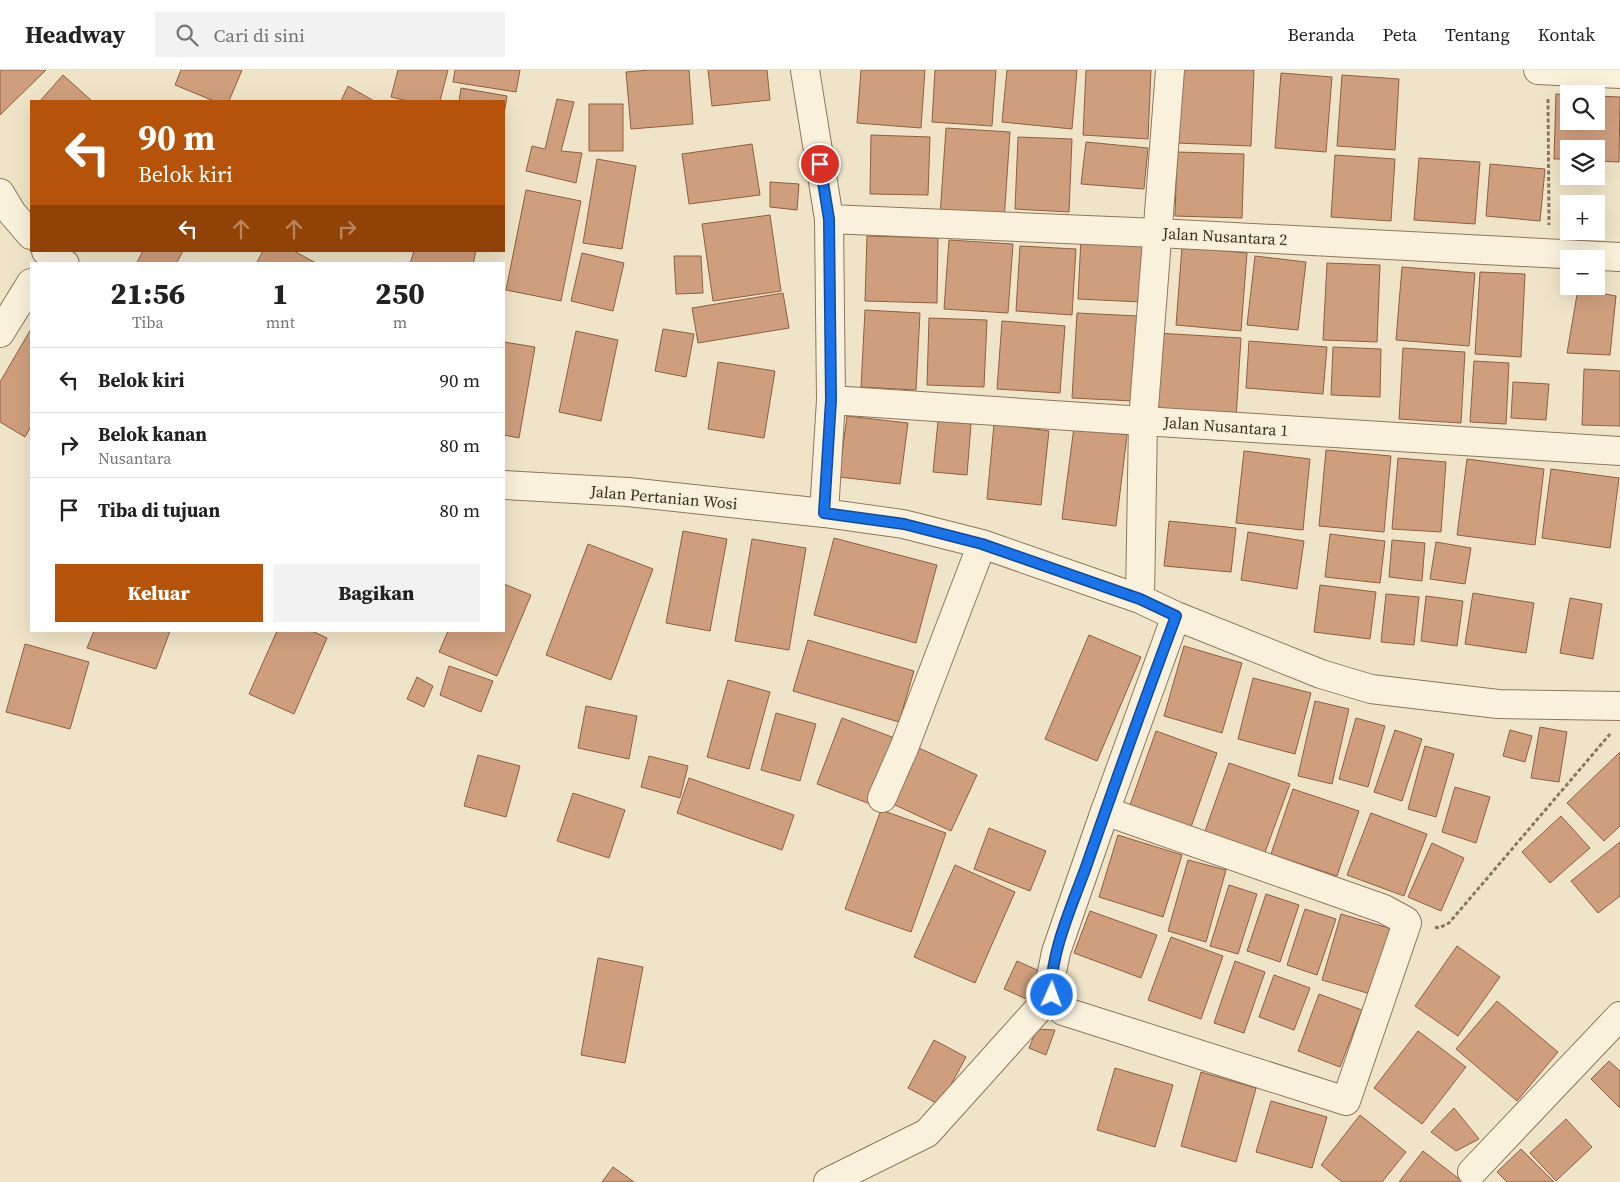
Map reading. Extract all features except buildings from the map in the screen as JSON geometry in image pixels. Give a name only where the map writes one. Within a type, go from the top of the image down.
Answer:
[{"type":"street","points":[[805,70],[829,219],[831,400],[824,513]]},
{"type":"street","points":[[1140,599],[1143,421],[1170,70]]},
{"type":"street","points":[[1538,70],[1620,74]]},
{"type":"street","points":[[0,193],[12,213],[30,234]]},
{"type":"street","name":"Jalan Nusantara 2","points":[[829,219],[1620,256]]},
{"type":"street","points":[[0,333],[30,285]]},
{"type":"street","name":"Jalan Nusantara 1","points":[[831,400],[1620,451]]},
{"type":"street","name":"Jalan Pertanian Wosi","points":[[505,485],[628,492],[824,513],[904,524],[982,544],[1140,599],[1176,616],[1321,674],[1371,689],[1617,718]]},
{"type":"street","points":[[882,798],[904,748],[982,544]]},
{"type":"street","points":[[1105,812],[1384,909],[1404,919],[1407,923],[1346,1101],[1063,1011],[1055,1003],[1052,995],[1050,982],[1056,952],[1105,812],[1176,616]]},
{"type":"street","points":[[828,1182],[927,1134],[1052,995]]},
{"type":"street","points":[[1472,1172],[1620,1016]]},
{"type":"path","points":[[1548,71],[1549,253]]},
{"type":"path","points":[[1407,923],[1439,928],[1450,923],[1617,718]]},
{"type":"route","points":[[820,164],[829,219],[831,400],[824,513],[904,524],[982,544],[1140,599],[1176,616],[1110,795],[1056,952],[1050,982],[1052,995]]}]
